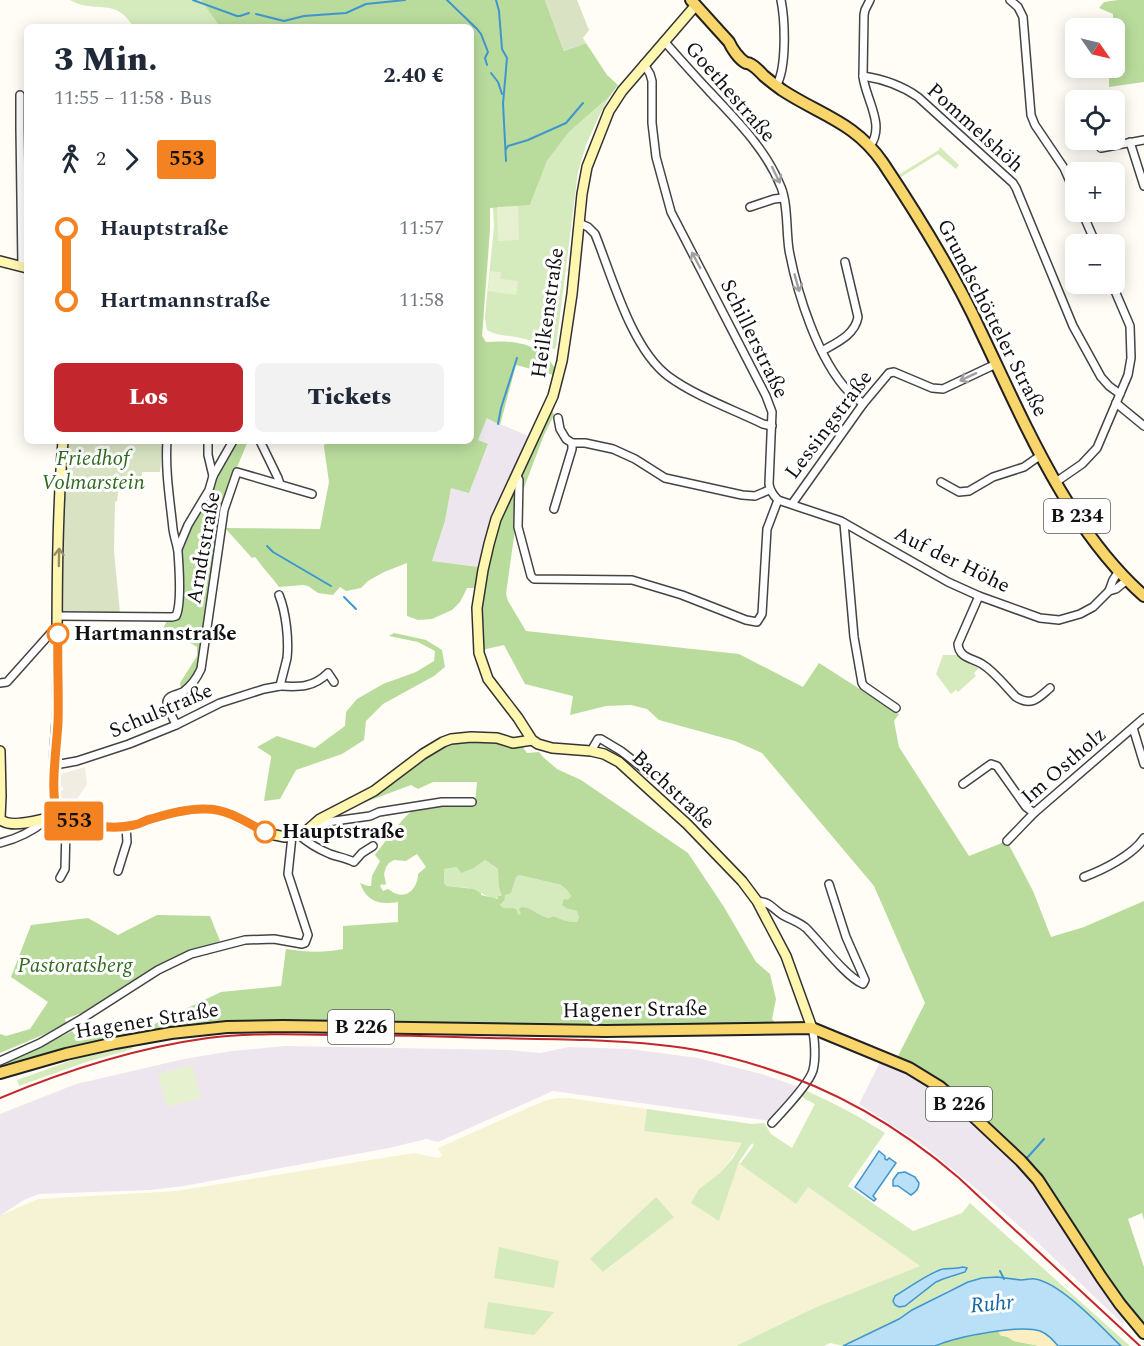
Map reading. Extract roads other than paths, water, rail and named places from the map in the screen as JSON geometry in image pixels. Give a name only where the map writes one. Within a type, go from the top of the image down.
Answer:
[{"type":"main road","name":"Grundschötteler Straße","points":[[694,2],[744,61],[776,86],[848,127],[870,146],[937,250],[974,316],[1056,482],[1088,531],[1119,571],[1144,596]]},
{"type":"main road","name":"Hagener Straße","points":[[0,1073],[66,1054],[116,1043],[171,1033],[227,1027],[318,1026],[595,1031],[812,1028],[864,1048],[916,1072],[940,1087],[972,1115],[1038,1180],[1107,1286],[1144,1333]]},
{"type":"street","points":[[776,86],[781,77],[784,39],[781,0]]},
{"type":"street","points":[[870,0],[864,15],[863,76],[875,123],[875,136],[870,146]]},
{"type":"street","points":[[1010,0],[1018,7],[1023,17],[1031,115],[1065,172]]},
{"type":"street","name":"Heilkenstraße","points":[[532,740],[488,679],[483,667],[479,653],[477,608],[483,570],[496,519],[553,396],[561,368],[571,305],[587,167],[596,140],[613,105],[628,82],[694,2]]},
{"type":"street","name":"Goethestraße","points":[[664,41],[750,136],[772,167],[781,186],[786,209],[789,250],[797,284],[811,325],[822,351],[836,374],[863,404]]},
{"type":"street","name":"Schillerstraße","points":[[644,64],[651,74],[652,123],[656,157],[671,212],[766,396],[772,412],[770,490]]},
{"type":"street","name":"Pommelshöh","points":[[863,76],[906,89],[918,97],[1013,183],[1073,326],[1101,377],[1120,394]]},
{"type":"street","points":[[20,95],[24,250]]},
{"type":"street","points":[[1125,143],[1144,140]]},
{"type":"street","points":[[1130,142],[1144,186]]},
{"type":"street","points":[[750,207],[783,198]]},
{"type":"street","points":[[579,223],[588,227],[595,234],[633,330],[649,357],[667,375],[691,389],[762,424],[772,426]]},
{"type":"street","points":[[0,261],[24,267]]},
{"type":"street","points":[[822,351],[846,337],[858,321],[845,262]]},
{"type":"street","points":[[1056,482],[1082,464],[1097,448],[1128,375],[1131,358],[1130,327],[1116,294]]},
{"type":"street","name":"Lessingstraße","points":[[792,504],[887,374],[896,373],[932,388],[943,389],[996,364]]},
{"type":"street","points":[[1116,403],[1144,426]]},
{"type":"street","points":[[517,476],[519,480],[518,527],[531,576],[534,579],[632,580],[682,595],[746,620],[758,622],[762,614],[767,529],[778,500],[770,490],[755,496],[742,495],[666,478],[613,449],[585,443],[572,443],[566,439],[560,429],[558,418]]},
{"type":"street","points":[[554,508],[572,443]]},
{"type":"street","points":[[60,878],[65,869],[66,827],[62,816],[56,809],[55,765],[58,702],[60,483],[63,444]]},
{"type":"street","points":[[0,683],[7,682],[57,621],[176,616],[179,606],[178,549],[167,481],[167,444]]},
{"type":"street","points":[[208,444],[213,476]]},
{"type":"street","points":[[178,549],[188,525],[209,490],[213,476],[231,444]]},
{"type":"street","points":[[261,444],[280,484]]},
{"type":"street","points":[[941,482],[959,492],[969,491],[993,477],[1024,467],[1041,455]]},
{"type":"street","name":"Arndtstraße","points":[[176,725],[167,705],[168,700],[191,685],[201,669],[224,510],[237,472],[312,494]]},
{"type":"street","name":"Auf der Höhe","points":[[778,500],[844,523],[939,578],[1034,617],[1051,620],[1075,616],[1088,610],[1109,591],[1116,589],[1127,580]]},
{"type":"street","points":[[844,523],[854,637],[862,683],[896,708]]},
{"type":"street","name":"Auf der Höhe","points":[[1109,591],[1119,571]]},
{"type":"street","points":[[279,595],[287,646],[279,686]]},
{"type":"street","points":[[979,596],[958,644],[961,654],[982,664],[1023,701],[1035,700],[1050,688]]},
{"type":"street","name":"Schulstraße","points":[[55,765],[103,753],[176,725],[219,703],[264,689],[312,684],[320,681],[328,673],[334,682]]},
{"type":"street","name":"Im Ostholz","points":[[1007,841],[1034,813],[1144,718]]},
{"type":"street","points":[[1133,728],[1144,764]]},
{"type":"street","name":"Bachstraße","points":[[296,835],[310,829],[320,819],[374,791],[423,754],[451,739],[471,736],[497,738],[513,743],[532,740],[552,748],[591,750],[604,754],[619,762],[687,824],[742,881],[757,902],[786,956],[812,1028]]},
{"type":"street","points":[[591,750],[598,739],[601,739],[662,782]]},
{"type":"street","points":[[0,752],[0,819],[3,824],[62,816],[95,826],[126,826],[143,823],[148,819],[207,809],[233,815],[276,836],[296,835],[332,855],[354,862],[373,846]]},
{"type":"street","points":[[963,784],[994,764],[1026,807],[1034,813]]},
{"type":"street","points":[[310,829],[327,822],[370,816],[379,812],[442,802],[472,802]]},
{"type":"street","points":[[0,843],[39,826],[47,819]]},
{"type":"street","points":[[118,871],[127,842],[126,826]]},
{"type":"street","points":[[0,1061],[40,1043],[158,970],[191,954],[246,940],[274,939],[305,943],[307,932],[288,874],[296,835]]},
{"type":"street","points":[[1084,877],[1126,855],[1140,844],[1144,837]]},
{"type":"street","points":[[757,902],[767,902],[803,926],[855,980],[863,984],[865,982],[863,975],[846,937],[829,884]]},
{"type":"street","points":[[772,1123],[811,1076],[814,1036],[812,1028]]},
{"type":"water","points":[[879,1151],[885,1159],[889,1158],[896,1163],[873,1196],[876,1199],[874,1201],[855,1187]]},
{"type":"water","points":[[905,1172],[915,1177],[919,1183],[917,1190],[911,1195],[898,1186],[893,1186],[893,1180],[898,1173]]},
{"type":"water","points":[[967,1268],[965,1272],[936,1282],[905,1306],[895,1305],[893,1301],[895,1296],[925,1277],[943,1269]]},
{"type":"water","name":"Ruhr","points":[[997,1277],[1035,1279],[1057,1288],[1121,1346],[1058,1346],[1048,1335],[1040,1331],[1018,1329],[972,1335],[935,1346],[843,1346],[968,1282]]},
{"type":"waterway","points":[[193,0],[237,16],[249,13]]},
{"type":"waterway","points":[[256,14],[284,21],[304,16],[346,13],[366,4],[405,0]]},
{"type":"waterway","points":[[447,0],[472,24]]},
{"type":"waterway","points":[[496,0],[502,49],[507,58],[503,104]]},
{"type":"waterway","points":[[474,26],[481,34],[488,52],[485,58],[487,65]]},
{"type":"waterway","points":[[491,73],[498,82],[502,94]]},
{"type":"waterway","points":[[503,103],[506,161]]},
{"type":"waterway","points":[[506,149],[508,146],[566,123],[583,103]]},
{"type":"waterway","points":[[498,424],[517,358]]},
{"type":"waterway","points":[[267,546],[273,552],[331,586]]},
{"type":"waterway","points":[[344,597],[356,609]]},
{"type":"waterway","points":[[1027,1158],[1044,1139]]},
{"type":"waterway","name":"Ruhr","points":[[1000,1271],[1004,1279]]},
{"type":"railway","points":[[0,1098],[76,1069],[128,1054],[181,1042],[239,1035],[392,1035],[596,1040],[673,1046],[710,1053],[759,1066],[813,1086],[865,1111],[914,1142],[959,1178],[1140,1346]]},
{"type":"place","name":"Hartmannstraße","points":[[58,634]]},
{"type":"place","name":"Hauptstraße","points":[[265,832]]},
{"type":"park label","name":"Friedhof Volmarstein","points":[[93,471]]},
{"type":"park label","name":"Pastoratsberg","points":[[75,966]]}]
